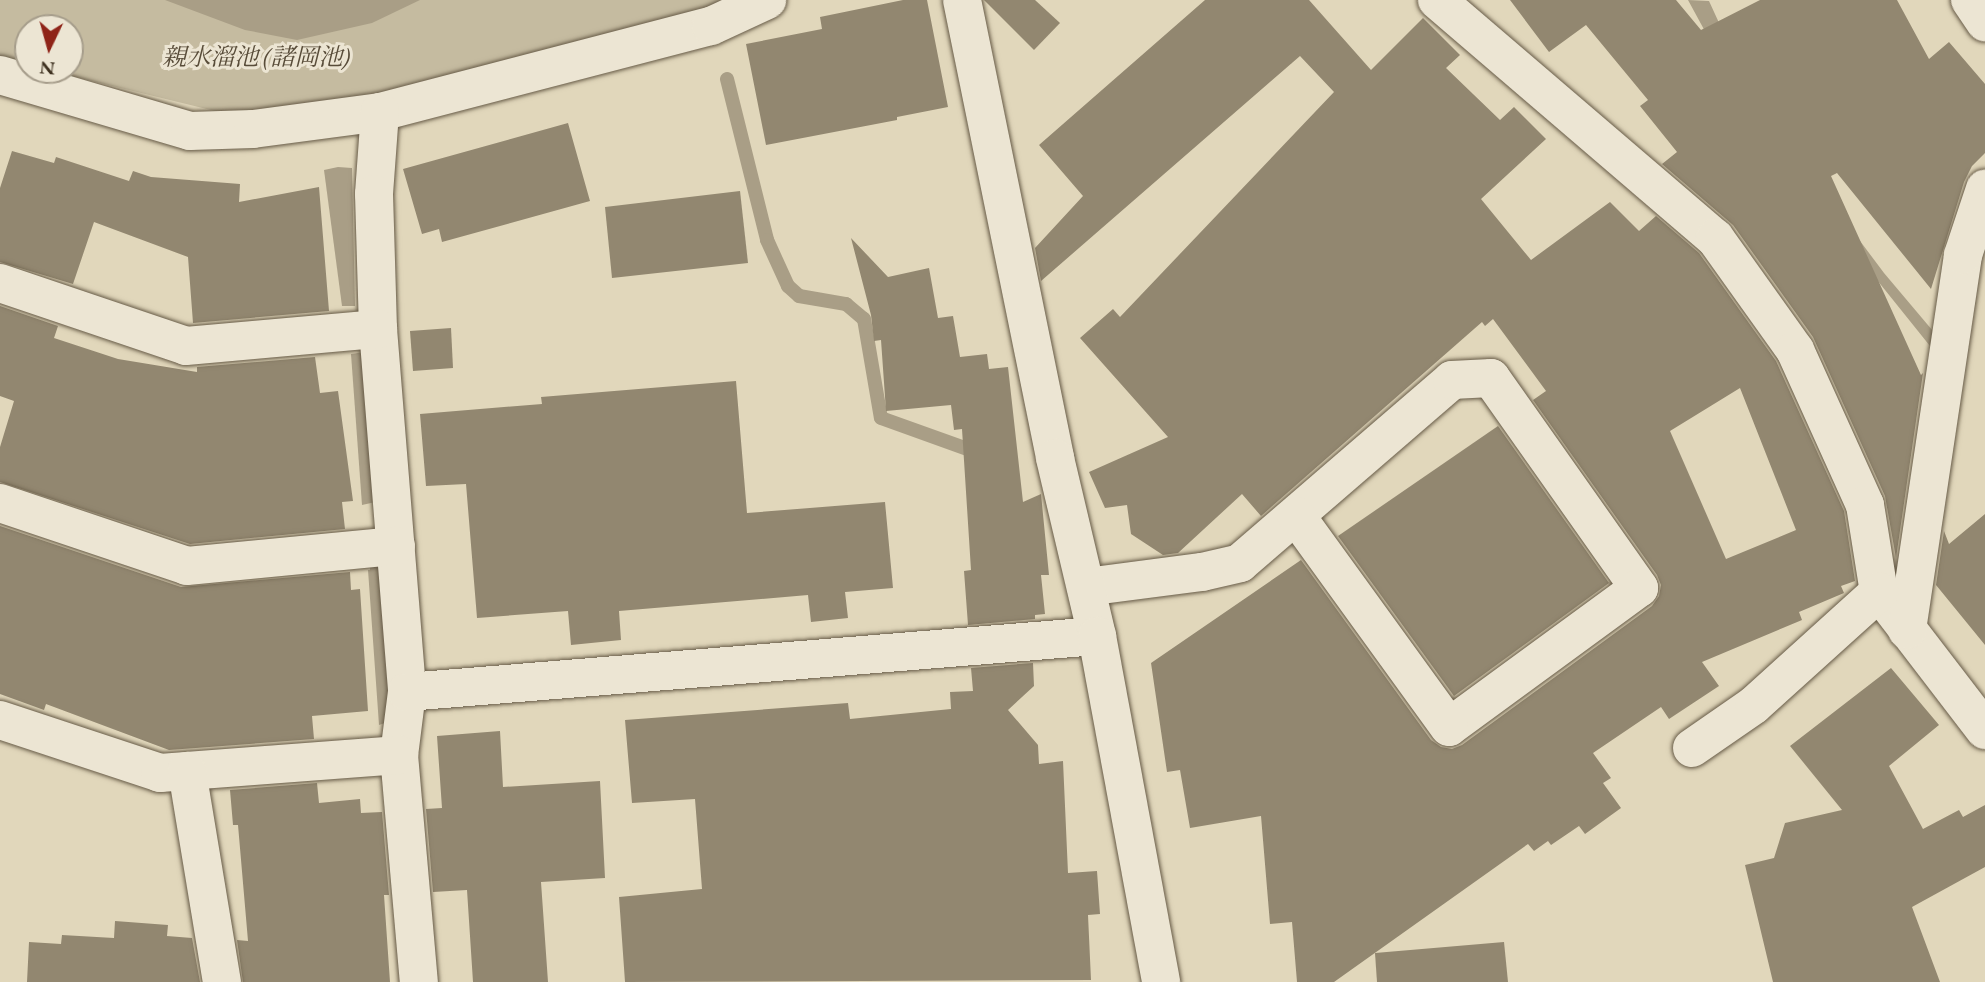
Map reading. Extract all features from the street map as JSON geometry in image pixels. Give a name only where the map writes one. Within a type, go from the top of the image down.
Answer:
[{"type":"street","points":[[0,75],[190,131],[253,129],[380,112],[711,26],[767,0]]},
{"type":"street","points":[[962,0],[1055,458],[1097,636],[1161,982]]},
{"type":"street","points":[[1437,0],[1715,238],[1795,350],[1865,506],[1879,592],[1985,730]]},
{"type":"street","points":[[1970,0],[1985,22]]},
{"type":"street","points":[[380,112],[374,194],[378,329],[407,692],[400,755],[419,982]]},
{"type":"street","points":[[1907,630],[1963,255],[1985,190]]},
{"type":"street","points":[[0,283],[186,346],[378,329]]},
{"type":"street","points":[[1086,587],[1202,572],[1240,563],[1452,380],[1491,379],[1639,588],[1449,727],[1296,516]]},
{"type":"street","points":[[0,503],[187,566],[396,546]]},
{"type":"street","points":[[1692,748],[1754,705],[1879,592]]},
{"type":"street","points":[[407,692],[1097,636]]},
{"type":"street","points":[[2,727],[160,773],[400,755]]},
{"type":"street","points":[[187,771],[222,982]]},
{"type":"green space","name":"親水溜池 (諸岡池)","points":[[0,0],[735,0],[312,114],[219,112],[84,79],[84,14],[14,14],[14,62],[0,58]]},
{"type":"shaded area","points":[[165,0],[420,0],[372,23],[297,40],[245,30]]},
{"type":"shaded area","points":[[1688,0],[1709,1],[1748,86],[1777,130],[1884,273],[1938,337],[1930,346],[1763,138]]},
{"type":"shaded area","points":[[352,168],[355,306],[342,306],[324,170]]},
{"type":"shaded area","points":[[365,352],[380,501],[362,505],[351,354]]},
{"type":"shaded area","points":[[384,569],[388,607],[374,607],[375,627],[389,627],[393,690],[385,723],[379,725],[368,570]]},
{"type":"building","points":[[903,0],[927,0],[948,107],[897,117],[897,120],[766,145],[746,44],[822,29],[820,17]]},
{"type":"building","points":[[984,0],[1035,0],[1060,23],[1034,50]]},
{"type":"building","points":[[1205,0],[1309,0],[1371,70],[1423,18],[1460,55],[1446,68],[1500,120],[1514,107],[1546,139],[1481,199],[1531,260],[1610,202],[1639,231],[1656,216],[1699,253],[1776,361],[1844,511],[1855,581],[1841,586],[1844,593],[1799,612],[1802,620],[1702,662],[1719,686],[1669,719],[1661,707],[1593,753],[1611,778],[1603,783],[1621,808],[1585,834],[1579,826],[1551,845],[1548,841],[1534,851],[1528,844],[1334,982],[1297,982],[1292,922],[1270,924],[1261,816],[1190,828],[1180,770],[1167,772],[1151,663],[1301,560],[1431,740],[1441,747],[1452,749],[1462,745],[1652,606],[1659,596],[1661,585],[1657,575],[1533,400],[1546,391],[1493,319],[1485,326],[1482,322],[1261,516],[1242,494],[1178,553],[1163,555],[1131,534],[1127,505],[1105,508],[1089,472],[1168,437],[1080,338],[1113,309],[1120,317],[1334,92],[1300,56],[1041,281],[1035,248],[1083,196],[1039,145]],"holes":[[[1740,388],[1796,530],[1726,559],[1670,431]]]},
{"type":"building","points":[[1510,0],[1676,0],[1701,30],[1760,0],[1897,0],[1929,59],[1949,42],[1985,84],[1985,153],[1972,166],[1964,182],[1931,289],[1837,173],[1831,176],[1921,375],[1923,373],[1896,558],[1885,496],[1813,337],[1733,225],[1662,164],[1677,152],[1640,106],[1648,100],[1586,25],[1549,52]]},
{"type":"building","points":[[568,123],[590,201],[442,242],[439,229],[422,234],[403,169]]},
{"type":"building","points":[[12,151],[54,163],[56,157],[129,181],[133,171],[151,177],[240,184],[239,202],[319,187],[329,311],[193,323],[188,257],[94,222],[73,284],[0,262],[0,188]]},
{"type":"building","points":[[740,191],[748,263],[612,278],[605,207]]},
{"type":"building","points":[[851,238],[888,277],[929,268],[938,318],[953,316],[960,357],[987,354],[989,369],[1008,367],[1023,502],[1041,494],[1049,575],[1041,575],[1045,614],[1035,615],[1035,619],[968,625],[964,571],[971,570],[962,429],[954,430],[951,405],[886,411],[881,340],[874,341],[871,315]]},
{"type":"building","points":[[0,306],[58,326],[54,338],[118,359],[197,372],[197,367],[315,357],[320,393],[338,391],[353,501],[342,502],[345,529],[190,544],[0,482],[0,447],[14,401],[0,396]]},
{"type":"building","points":[[451,328],[453,368],[413,371],[410,331]]},
{"type":"building","points":[[736,381],[747,513],[885,502],[893,588],[845,592],[848,618],[811,622],[808,595],[619,611],[621,640],[571,645],[568,611],[477,618],[466,484],[426,486],[420,414],[542,404],[541,397]]},
{"type":"building","points":[[1498,426],[1609,583],[1454,696],[1338,536]]},
{"type":"building","points":[[1985,514],[1985,645],[1936,585],[1944,531],[1949,544]]},
{"type":"building","points":[[0,526],[181,587],[350,572],[351,590],[360,589],[368,711],[312,716],[314,739],[169,750],[46,704],[44,710],[0,694]]},
{"type":"building","points":[[1033,663],[1034,686],[1008,710],[1038,745],[1039,764],[1063,761],[1068,873],[1097,871],[1100,914],[1088,915],[1091,980],[625,982],[619,897],[702,889],[695,799],[632,803],[625,720],[848,703],[850,719],[951,709],[950,692],[973,691],[971,668]]},
{"type":"building","points":[[1891,668],[1939,725],[1889,766],[1923,829],[1959,810],[1963,817],[1985,805],[1985,867],[1912,907],[1940,982],[1773,982],[1745,865],[1774,858],[1785,823],[1842,810],[1790,746]]},
{"type":"building","points":[[500,731],[503,787],[600,781],[605,878],[541,882],[548,982],[473,982],[467,890],[433,892],[426,809],[442,808],[437,736]]},
{"type":"building","points":[[317,783],[319,803],[360,799],[361,813],[382,812],[389,895],[384,895],[390,982],[243,982],[237,940],[248,941],[238,825],[233,825],[230,790]]},
{"type":"building","points":[[115,921],[168,925],[167,936],[192,938],[200,982],[27,982],[29,942],[61,944],[62,935],[114,938]]},
{"type":"building","points":[[1504,942],[1508,982],[1377,982],[1375,953]]},
{"type":"waterway","points":[[727,79],[767,240],[788,286],[799,296],[846,304],[864,319],[881,418],[979,453]]},
{"type":"waterway","points":[[377,569],[381,644]]}]
